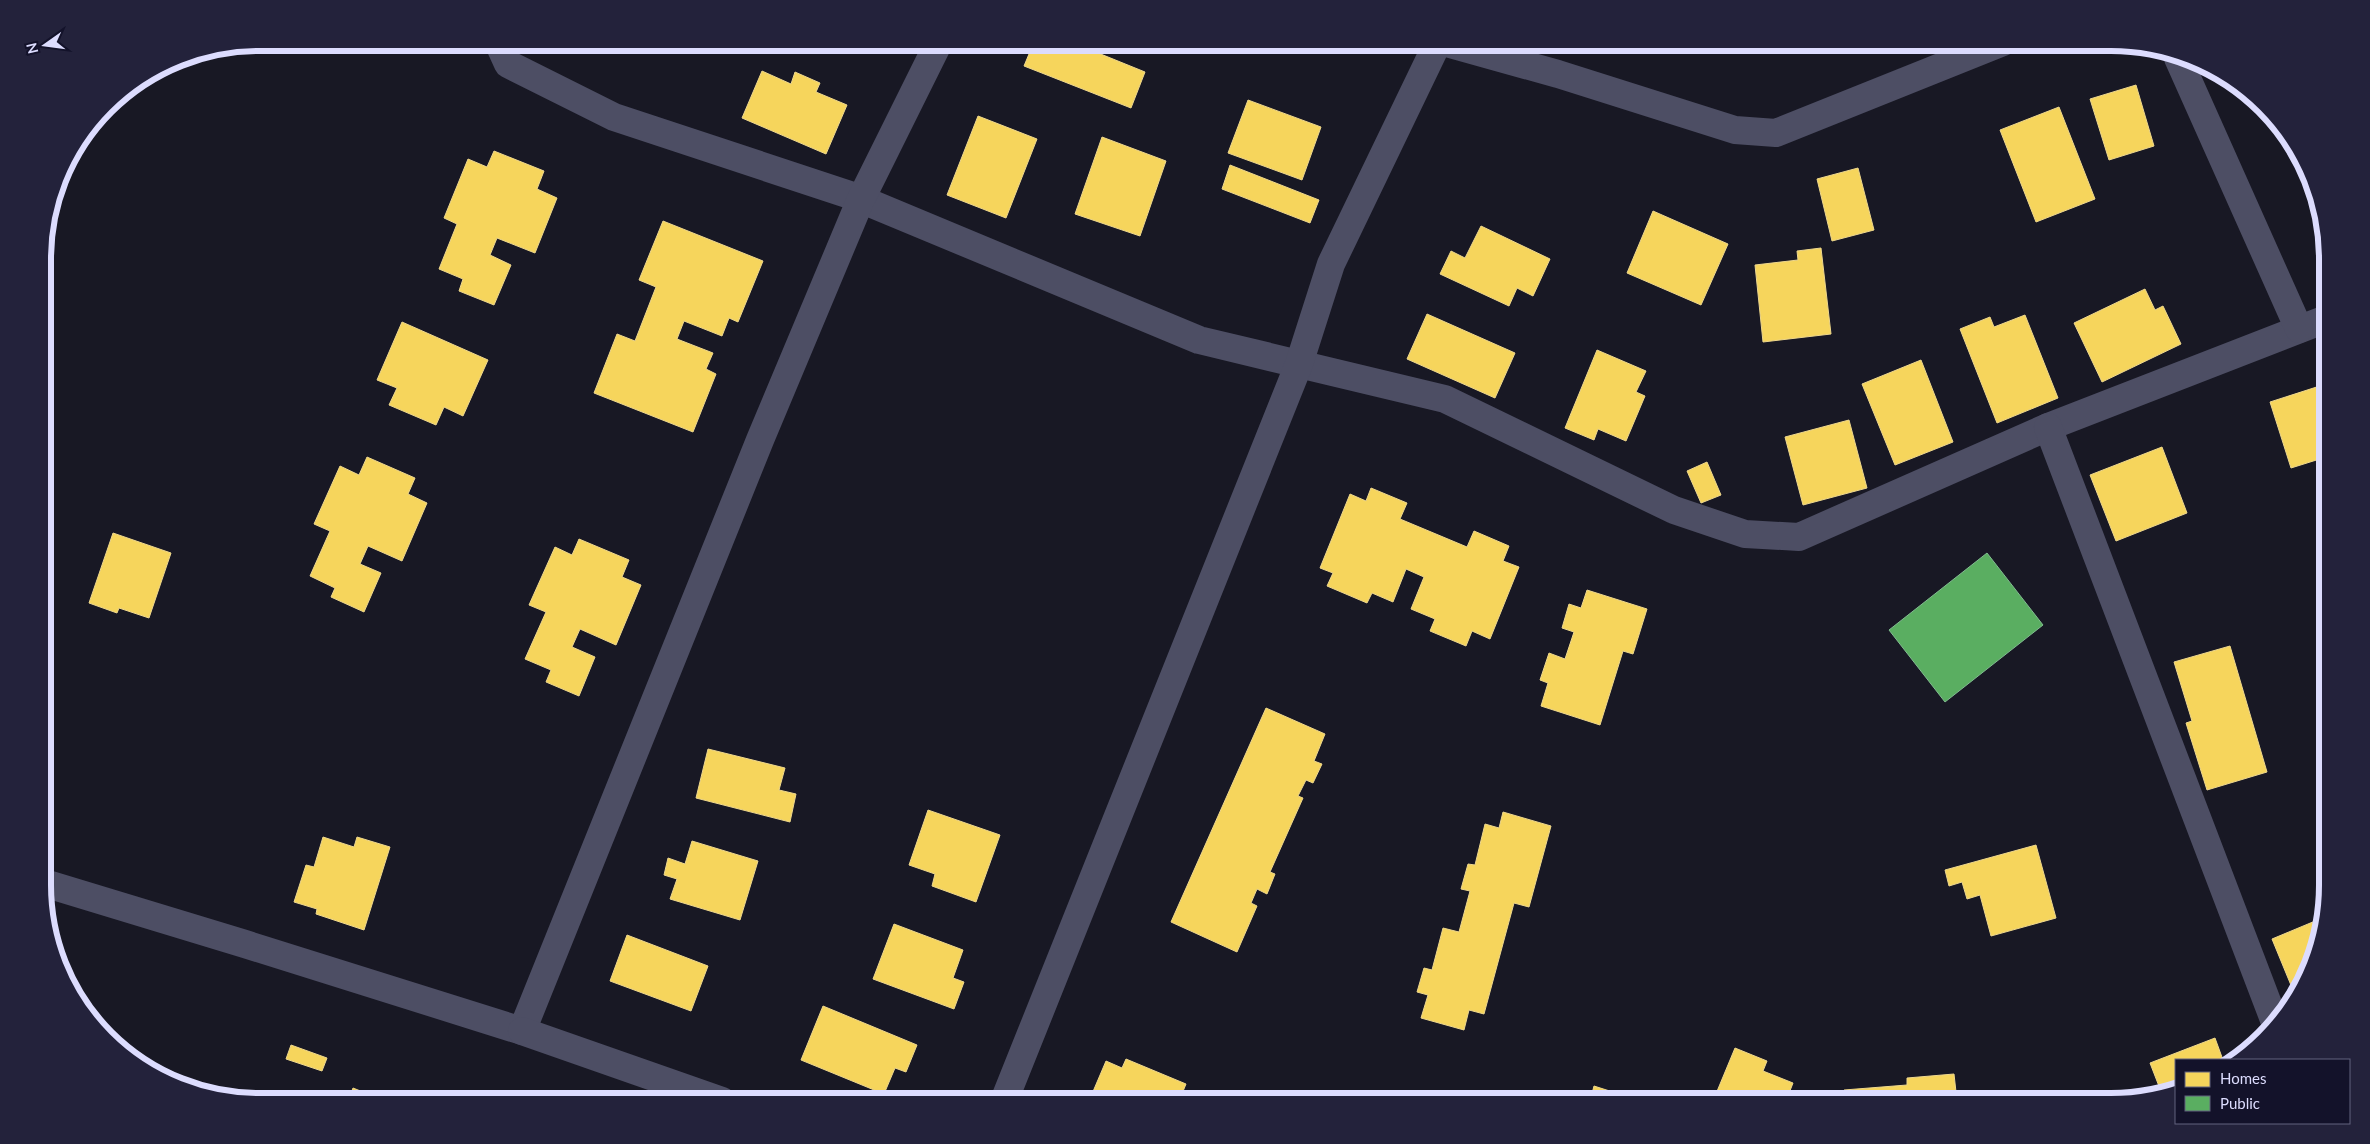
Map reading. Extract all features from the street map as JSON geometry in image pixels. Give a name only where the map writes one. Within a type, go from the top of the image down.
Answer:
[{"type":"street","points":[[502,51],[508,64],[614,118],[861,199],[1200,340],[1445,400],[1674,510],[1745,534],[1800,537],[2048,426],[2319,322]]},
{"type":"street","points":[[522,1031],[756,449],[861,199],[935,51]]},
{"type":"street","points":[[1007,1093],[1299,364],[1330,264],[1434,51]]},
{"type":"street","points":[[1476,51],[1558,74],[1735,130],[1776,133],[1981,51]]},
{"type":"street","points":[[2180,63],[2299,329]]},
{"type":"street","points":[[2048,426],[2272,1015]]},
{"type":"street","points":[[51,885],[522,1031],[699,1093]]},
{"type":"building: Homes","points":[[1030,51],[1093,51],[1145,72],[1131,108],[1024,66]]},
{"type":"building: Homes","points":[[762,71],[791,84],[795,72],[820,83],[816,92],[847,105],[826,154],[742,118]]},
{"type":"building: Homes","points":[[2136,85],[2154,146],[2109,160],[2090,99]]},
{"type":"building: Homes","points":[[1248,100],[1321,127],[1302,180],[1228,153]]},
{"type":"building: Homes","points":[[2059,107],[2095,199],[2036,222],[2000,130]]},
{"type":"building: Homes","points":[[978,116],[1037,139],[1006,218],[947,195]]},
{"type":"building: Homes","points":[[1102,137],[1166,161],[1140,236],[1075,214]]},
{"type":"building: Homes","points":[[494,151],[544,171],[537,189],[557,198],[535,253],[497,238],[490,255],[511,265],[494,305],[459,291],[463,279],[439,269],[457,224],[444,218],[468,159],[487,167]]},
{"type":"building: Homes","points":[[1230,165],[1319,200],[1310,223],[1222,189]]},
{"type":"building: Homes","points":[[1858,168],[1874,230],[1832,241],[1817,179]]},
{"type":"building: Homes","points":[[1653,211],[1728,244],[1701,305],[1627,273]]},
{"type":"building: Homes","points":[[663,221],[763,261],[738,322],[729,318],[722,336],[684,321],[677,339],[713,353],[706,369],[716,374],[693,432],[594,393],[617,334],[635,341],[656,287],[639,280]]},
{"type":"building: Homes","points":[[1481,226],[1550,259],[1533,296],[1517,288],[1509,306],[1440,274],[1451,251],[1465,258]]},
{"type":"building: Homes","points":[[1821,248],[1831,334],[1763,342],[1755,265],[1798,260],[1797,251]]},
{"type":"building: Homes","points":[[2145,289],[2155,310],[2163,306],[2181,344],[2102,382],[2074,323]]},
{"type":"building: Homes","points":[[1427,314],[1515,353],[1495,398],[1407,359]]},
{"type":"building: Homes","points":[[2025,315],[2058,398],[1997,423],[1960,329],[1990,317],[1994,327]]},
{"type":"building: Homes","points":[[402,322],[488,360],[463,416],[444,407],[436,425],[389,405],[397,388],[377,380]]},
{"type":"building: Homes","points":[[1597,350],[1646,371],[1636,392],[1645,396],[1626,441],[1598,429],[1594,440],[1565,428]]},
{"type":"building: Homes","points":[[1921,360],[1953,442],[1895,465],[1862,384]]},
{"type":"building: Homes","points":[[2319,386],[2319,459],[2291,468],[2270,402]]},
{"type":"building: Homes","points":[[1849,420],[1867,488],[1803,505],[1785,437]]},
{"type":"building: Homes","points":[[2162,447],[2187,513],[2116,541],[2090,475]]},
{"type":"building: Homes","points":[[367,457],[415,478],[408,494],[427,503],[402,561],[368,546],[360,564],[381,573],[364,612],[331,597],[335,588],[310,576],[330,531],[314,524],[340,466],[359,475]]},
{"type":"building: Homes","points":[[1707,462],[1721,495],[1701,503],[1687,471]]},
{"type":"building: Homes","points":[[1371,488],[1407,503],[1400,519],[1467,547],[1474,531],[1509,546],[1503,561],[1519,567],[1490,639],[1472,631],[1466,646],[1430,631],[1435,619],[1411,609],[1424,577],[1406,569],[1393,602],[1372,593],[1367,603],[1327,586],[1333,573],[1320,568],[1350,494],[1366,501]]},
{"type":"building: Homes","points":[[113,533],[171,553],[149,618],[119,608],[117,613],[89,603]]},
{"type":"building: Homes","points":[[579,539],[629,560],[622,577],[641,585],[616,645],[580,629],[572,647],[595,657],[579,696],[546,682],[551,670],[525,659],[546,612],[529,605],[555,547],[572,555]]},
{"type":"building: Homes","points":[[1587,590],[1647,609],[1633,654],[1623,651],[1600,725],[1541,706],[1548,683],[1540,680],[1549,653],[1565,659],[1574,632],[1562,628],[1569,604],[1581,608]]},
{"type":"building: Homes","points":[[2230,646],[2267,772],[2207,790],[2186,723],[2192,721],[2174,662]]},
{"type":"building: Homes","points":[[1266,708],[1325,734],[1314,761],[1322,764],[1313,783],[1306,780],[1298,796],[1303,798],[1270,872],[1275,874],[1267,894],[1257,889],[1251,903],[1257,906],[1237,952],[1171,922]]},
{"type":"building: Homes","points":[[708,749],[785,768],[779,790],[796,794],[790,822],[696,798]]},
{"type":"building: Homes","points":[[928,810],[1000,835],[976,902],[932,886],[935,874],[909,865]]},
{"type":"building: Homes","points":[[1503,812],[1551,826],[1529,907],[1514,903],[1484,1014],[1469,1010],[1464,1030],[1421,1018],[1428,995],[1417,992],[1424,968],[1432,970],[1443,928],[1459,932],[1470,891],[1461,889],[1468,864],[1475,865],[1485,824],[1499,828]]},
{"type":"building: Homes","points":[[323,837],[354,847],[357,837],[390,847],[364,930],[316,914],[317,909],[294,902],[306,865],[314,867]]},
{"type":"building: Homes","points":[[692,841],[758,861],[740,920],[670,899],[677,879],[664,875],[668,858],[685,864]]},
{"type":"building: Homes","points":[[2036,845],[2056,918],[1991,936],[1980,895],[1967,899],[1962,882],[1949,886],[1945,870]]},
{"type":"building: Homes","points":[[2316,921],[2308,951],[2292,987],[2272,939]]},
{"type":"building: Homes","points":[[894,924],[963,950],[953,978],[964,982],[954,1009],[873,979]]},
{"type":"building: Homes","points":[[627,935],[708,966],[691,1011],[610,981]]},
{"type":"building: Homes","points":[[823,1006],[917,1045],[906,1072],[895,1068],[884,1093],[801,1060]]},
{"type":"building: Homes","points":[[2215,1038],[2223,1059],[2175,1059],[2175,1083],[2159,1087],[2150,1063]]},
{"type":"building: Homes","points":[[291,1045],[327,1058],[322,1071],[286,1059]]},
{"type":"building: Homes","points":[[1735,1048],[1767,1061],[1763,1071],[1793,1083],[1789,1093],[1716,1093]]},
{"type":"building: Homes","points":[[1126,1059],[1186,1084],[1182,1093],[1092,1093],[1106,1061],[1122,1068]]},
{"type":"building: Homes","points":[[1954,1074],[1956,1093],[1844,1093],[1844,1090],[1907,1085],[1907,1078]]},
{"type":"building: Homes","points":[[1594,1086],[1616,1093],[1592,1093]]},
{"type":"building: Homes","points":[[353,1088],[366,1093],[351,1093]]},
{"type":"building: Public","points":[[1987,553],[2043,625],[1945,702],[1889,630]]}]
